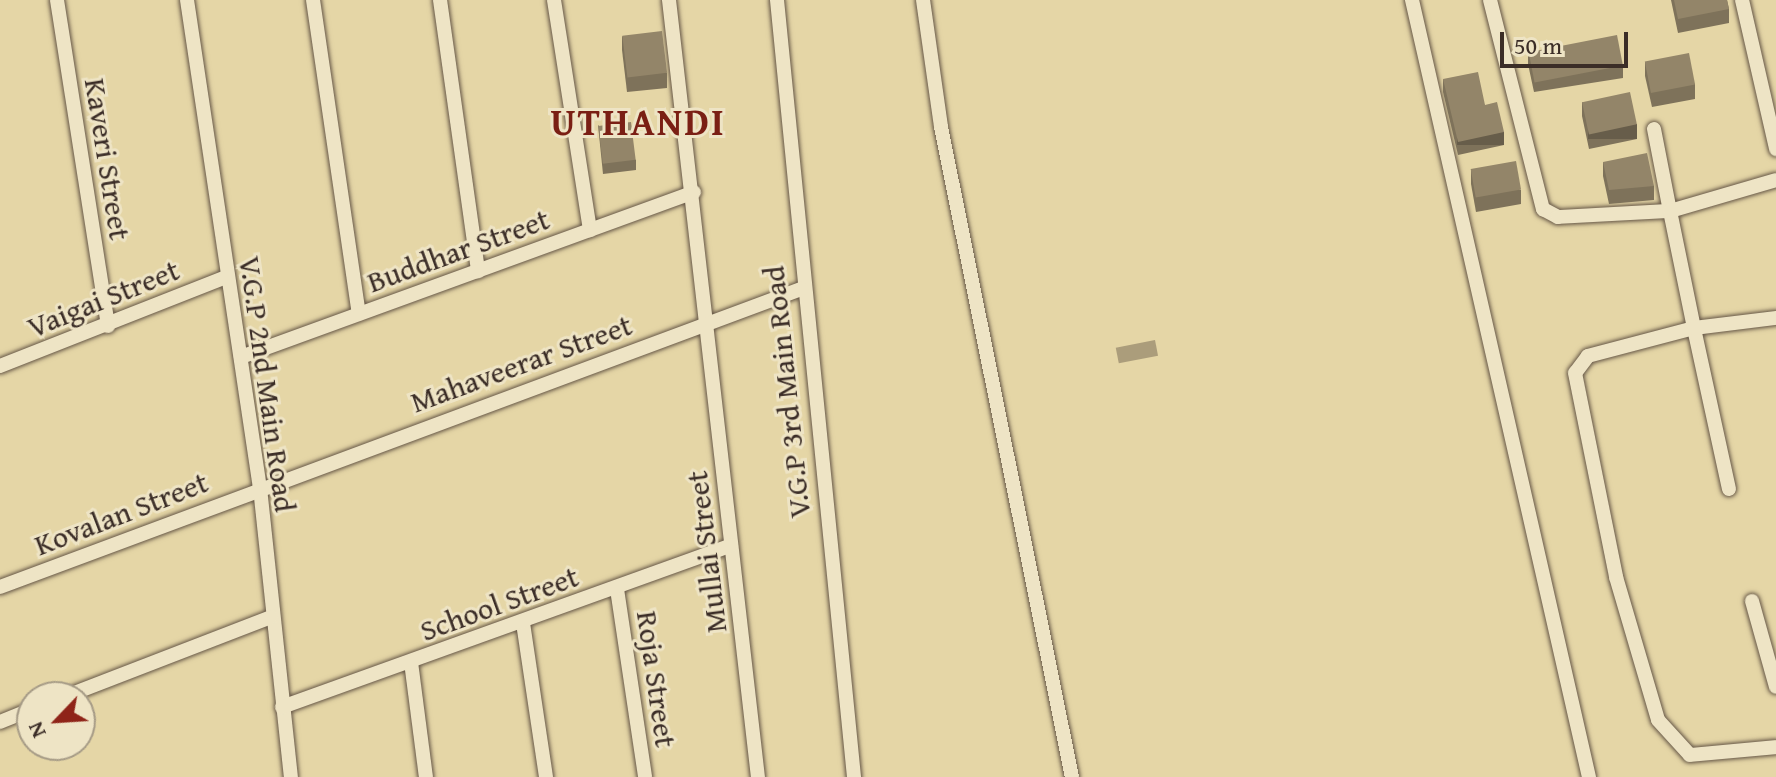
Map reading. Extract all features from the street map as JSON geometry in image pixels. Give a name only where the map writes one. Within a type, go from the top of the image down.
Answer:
[{"type":"street","name":"Kaveri Street","points":[[57,0],[108,326]]},
{"type":"street","name":"V.G.P 2nd Main Road","points":[[187,0],[226,277],[260,488],[271,617],[291,777]]},
{"type":"street","points":[[313,0],[359,314]]},
{"type":"street","points":[[440,0],[478,271]]},
{"type":"street","points":[[554,0],[590,230]]},
{"type":"street","name":"Mullai Street","points":[[669,0],[710,321],[731,545],[758,777]]},
{"type":"street","name":"V.G.P 3rd Main Road","points":[[777,0],[801,289],[854,777]]},
{"type":"street","points":[[923,0],[941,127],[1072,777]]},
{"type":"street","points":[[1412,0],[1589,777]]},
{"type":"street","points":[[1490,0],[1543,209],[1558,217],[1670,211],[1776,180]]},
{"type":"street","points":[[1742,0],[1776,149]]},
{"type":"street","points":[[1654,129],[1729,489]]},
{"type":"street","name":"Buddhar Street","points":[[241,357],[694,192]]},
{"type":"street","name":"Vaigai Street","points":[[0,366],[226,277]]},
{"type":"street","name":"Mahaveerar Street","points":[[260,488],[801,289]]},
{"type":"street","points":[[1776,318],[1694,328],[1588,356],[1575,373],[1576,393],[1658,720],[1690,755],[1776,747]]},
{"type":"street","name":"Kovalan Street","points":[[0,587],[260,488]]},
{"type":"street","name":"School Street","points":[[282,707],[523,623],[731,545]]},
{"type":"street","name":"Roja Street","points":[[617,589],[645,777]]},
{"type":"street","points":[[1752,601],[1776,687]]},
{"type":"street","points":[[96,685],[271,617]]},
{"type":"street","points":[[523,623],[546,777]]},
{"type":"street","points":[[411,662],[426,777]]},
{"type":"shaded area","points":[[1155,340],[1158,356],[1119,363],[1116,348]]},
{"type":"building","points":[[1674,0],[1727,0],[1729,9],[1678,19]]},
{"type":"building","points":[[662,31],[667,73],[627,78],[622,36]]},
{"type":"building","points":[[1617,35],[1623,65],[1535,83],[1529,52]]},
{"type":"building","points":[[1689,53],[1695,84],[1651,93],[1645,62]]},
{"type":"building","points":[[1478,72],[1485,105],[1497,102],[1504,132],[1458,142],[1443,79]]},
{"type":"building","points":[[1630,92],[1637,124],[1589,134],[1582,102]]},
{"type":"building","points":[[631,122],[636,160],[603,164],[598,126]]},
{"type":"building","points":[[1647,153],[1654,186],[1609,190],[1603,162]]},
{"type":"building","points":[[1516,161],[1521,190],[1476,198],[1471,169]]},
{"type":"district","name":"UTHANDI","points":[[638,122]]}]
